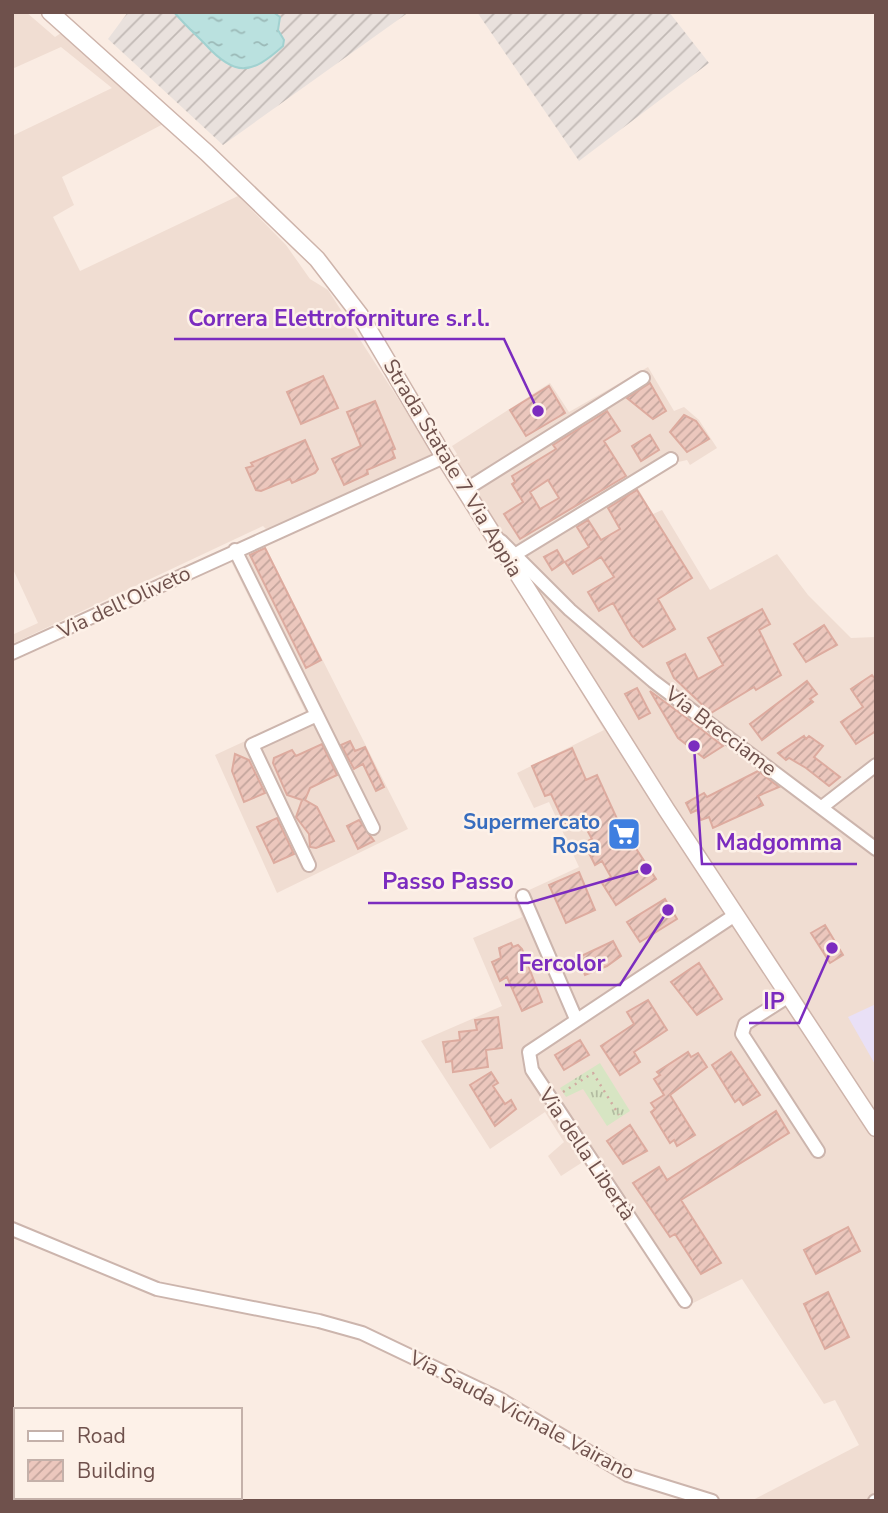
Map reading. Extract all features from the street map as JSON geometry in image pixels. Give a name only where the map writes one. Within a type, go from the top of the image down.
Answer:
[{"type":"main road","name":"Strada Statale 7 Via Appia","points":[[50,12],[207,153],[317,259],[360,315],[444,457],[735,915]]},
{"type":"main road","points":[[735,915],[876,1128]]},
{"type":"street","points":[[465,490],[643,378]]},
{"type":"street","name":"Via dell'Oliveto","points":[[12,653],[444,457]]},
{"type":"street","points":[[516,554],[671,458]]},
{"type":"street","name":"Via Brecciame","points":[[494,535],[570,610],[653,681],[876,849]]},
{"type":"street","points":[[235,550],[373,828]]},
{"type":"street","points":[[549,625],[556,608],[570,610]]},
{"type":"street","points":[[309,865],[252,745],[317,715]]},
{"type":"street","points":[[822,807],[876,765]]},
{"type":"street","points":[[523,896],[576,1019]]},
{"type":"street","name":"Via della Libertà","points":[[685,1301],[532,1070],[529,1052],[735,915]]},
{"type":"street","points":[[789,996],[741,1029],[818,1151]]},
{"type":"street","name":"Via Sauda Vicinale Vairano","points":[[12,1229],[158,1289],[319,1321],[362,1333],[498,1398],[628,1475],[712,1501]]},
{"type":"path","points":[[551,1099],[593,1073],[620,1115]]},
{"type":"shaded area","points":[[12,12],[26,12],[55,37],[64,31],[167,122],[62,177],[74,205],[53,217],[80,271],[238,196],[286,245],[310,279],[328,290],[435,456],[279,527],[266,529],[263,526],[12,644],[12,635],[38,623],[12,567],[12,136],[112,88],[61,47],[12,69]]},
{"type":"shaded area","points":[[128,12],[409,12],[223,145],[108,39]]},
{"type":"shaded area","points":[[477,12],[669,12],[709,63],[579,161]]},
{"type":"shaded area","points":[[648,367],[674,411],[684,407],[699,420],[717,448],[690,465],[687,460],[674,463],[637,487],[653,514],[662,510],[710,590],[777,554],[808,595],[851,638],[876,637],[876,1501],[751,1501],[859,1445],[835,1400],[824,1404],[742,1279],[685,1307],[589,1158],[561,1176],[548,1156],[564,1142],[545,1112],[490,1149],[421,1041],[502,1006],[473,938],[522,917],[514,897],[579,867],[549,802],[534,808],[517,773],[604,730],[443,465],[457,454],[452,446],[550,383],[569,412]]},
{"type":"shaded area","points":[[263,542],[408,829],[277,893],[215,755],[306,713],[229,557]]},
{"type":"shaded area","points":[[876,1004],[876,1066],[848,1017]]},
{"type":"green space","points":[[600,1063],[630,1111],[607,1126],[583,1089],[566,1097],[560,1088]]},
{"type":"water","points":[[174,12],[273,12],[280,17],[278,30],[284,40],[283,46],[262,63],[252,67],[234,67],[216,55]]},
{"type":"building","points":[[323,376],[338,408],[301,424],[287,392]]},
{"type":"building","points":[[650,383],[666,411],[653,419],[627,398]]},
{"type":"building","points":[[549,386],[565,413],[526,436],[510,410]]},
{"type":"building","points":[[375,401],[395,449],[392,450],[395,458],[367,470],[368,474],[344,485],[332,459],[361,446],[347,412]]},
{"type":"building","points":[[607,411],[620,431],[604,441],[626,476],[520,539],[504,514],[523,502],[512,484],[515,482],[512,476],[556,449],[553,445]],"holes":[[[548,480],[559,498],[540,509],[530,492]]]},
{"type":"building","points":[[684,415],[696,421],[709,439],[687,452],[670,432]]},
{"type":"building","points":[[650,435],[659,450],[641,461],[632,446]]},
{"type":"building","points":[[305,440],[318,469],[315,473],[292,483],[290,479],[261,491],[256,490],[246,468],[253,466],[251,463]]},
{"type":"building","points":[[637,490],[692,578],[658,599],[675,629],[643,647],[632,636],[613,603],[599,611],[588,592],[614,577],[601,557],[573,574],[565,562],[589,547],[577,527],[588,520],[601,540],[620,529],[608,508]]},
{"type":"building","points":[[265,548],[321,660],[306,668],[250,555]]},
{"type":"building","points":[[557,550],[564,562],[552,570],[544,557]]},
{"type":"building","points":[[762,609],[770,624],[759,630],[781,675],[756,690],[754,687],[711,713],[674,678],[667,663],[685,654],[698,679],[723,665],[708,638]]},
{"type":"building","points":[[824,625],[837,645],[806,662],[794,644]]},
{"type":"building","points":[[872,675],[876,680],[876,731],[856,744],[841,722],[863,707],[851,689]]},
{"type":"building","points":[[807,681],[817,694],[810,699],[813,702],[762,740],[750,724]]},
{"type":"building","points":[[637,688],[650,713],[639,719],[625,694]]},
{"type":"building","points":[[650,691],[723,746],[704,758],[678,738]]},
{"type":"building","points":[[804,736],[806,739],[809,736],[823,746],[814,757],[840,777],[829,786],[806,768],[789,758],[786,760],[778,753]]},
{"type":"building","points":[[350,741],[355,751],[365,747],[384,787],[376,791],[363,764],[354,769],[341,745]]},
{"type":"building","points":[[322,744],[337,775],[310,788],[305,800],[317,807],[334,841],[316,848],[310,847],[309,834],[296,817],[302,800],[287,795],[273,763],[274,758],[292,750],[296,756]]},
{"type":"building","points":[[572,748],[586,780],[597,775],[618,821],[656,879],[616,905],[602,883],[611,877],[602,861],[595,865],[584,843],[592,839],[582,821],[567,828],[551,794],[545,796],[532,766]]},
{"type":"building","points":[[235,754],[249,760],[265,793],[244,802],[232,771]]},
{"type":"building","points":[[758,771],[779,787],[758,796],[763,805],[713,828],[709,817],[701,820],[697,810],[691,813],[686,803],[704,793],[707,797]]},
{"type":"building","points":[[277,818],[294,854],[274,863],[257,827]]},
{"type":"building","points":[[359,820],[374,841],[358,849],[347,826]]},
{"type":"building","points":[[579,872],[595,910],[566,923],[549,885]]},
{"type":"building","points":[[665,899],[677,919],[640,942],[627,922]]},
{"type":"building","points":[[825,925],[843,955],[830,963],[811,933]]},
{"type":"building","points":[[613,941],[621,956],[607,966],[585,975],[577,958]]},
{"type":"building","points":[[511,943],[513,947],[518,945],[522,949],[542,1002],[522,1011],[507,977],[500,981],[492,962],[501,958],[499,948]]},
{"type":"building","points":[[699,963],[722,999],[697,1015],[671,982]]},
{"type":"building","points":[[648,1000],[667,1030],[634,1052],[640,1062],[620,1075],[601,1046],[634,1024],[627,1012]]},
{"type":"building","points":[[498,1017],[502,1048],[486,1050],[488,1067],[453,1072],[452,1061],[446,1062],[443,1042],[460,1040],[459,1032],[477,1030],[475,1020]]},
{"type":"building","points":[[580,1040],[589,1055],[564,1070],[555,1055]]},
{"type":"building","points":[[688,1052],[691,1057],[698,1053],[707,1067],[670,1095],[695,1135],[677,1146],[674,1140],[670,1143],[651,1112],[655,1109],[651,1103],[664,1095],[654,1079],[660,1075],[657,1072]]},
{"type":"building","points":[[731,1052],[760,1095],[743,1105],[739,1099],[735,1102],[712,1065]]},
{"type":"building","points":[[491,1072],[498,1083],[493,1086],[505,1104],[511,1100],[516,1109],[495,1126],[470,1085]]},
{"type":"building","points":[[776,1111],[789,1133],[681,1200],[721,1263],[701,1274],[675,1234],[670,1237],[633,1183],[659,1167],[667,1180]]},
{"type":"building","points":[[630,1125],[647,1151],[623,1164],[607,1141]]},
{"type":"building","points":[[848,1227],[860,1251],[816,1274],[804,1250]]},
{"type":"building","points":[[828,1292],[849,1337],[825,1349],[804,1304]]},
{"type":"place","name":"Correra Elettroforniture s.r.l.","points":[[538,411]]},
{"type":"place","name":"Madgomma","points":[[694,746]]},
{"type":"place","name":"Supermercato Rosa","points":[[624,834]]},
{"type":"place","name":"Passo Passo","points":[[646,869]]},
{"type":"place","name":"Fercolor","points":[[668,910]]},
{"type":"place","name":"IP","points":[[832,948]]}]
